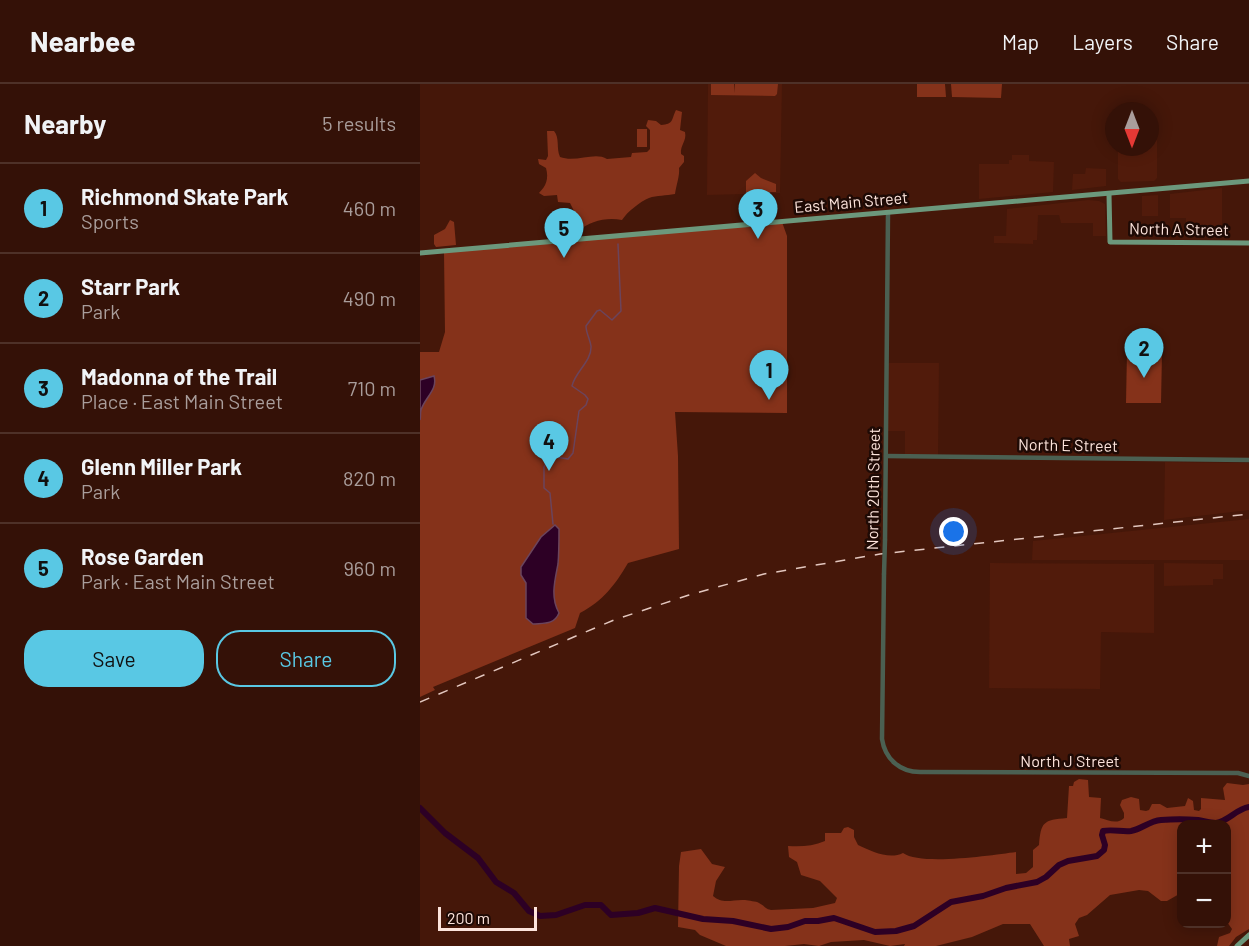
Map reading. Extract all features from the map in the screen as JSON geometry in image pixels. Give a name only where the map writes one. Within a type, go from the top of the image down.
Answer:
[{"type":"main road","name":"East Main Street","points":[[420,253],[1249,181]]},
{"type":"main road","name":"North A Street","points":[[1109,194],[1110,242],[1249,243]]},
{"type":"main road","points":[[1237,946],[1249,935]]},
{"type":"street","name":"North 20th Street","points":[[888,213],[882,739],[884,749],[893,762]]},
{"type":"street","name":"North E Street","points":[[886,456],[1249,460]]},
{"type":"street","name":"North J Street","points":[[893,762],[904,770],[913,772],[1238,773],[1249,776]]},
{"type":"shaded area","points":[[708,84],[782,84],[780,193],[707,195]]},
{"type":"shaded area","points":[[711,84],[734,84],[734,93],[735,84],[778,84],[775,96],[711,95]]},
{"type":"shaded area","points":[[917,84],[945,84],[946,97],[917,97]]},
{"type":"shaded area","points":[[951,84],[1002,84],[1001,98],[952,97]]},
{"type":"shaded area","points":[[676,110],[682,112],[680,130],[685,132],[685,138],[681,151],[684,162],[679,168],[675,194],[649,198],[634,207],[622,220],[598,221],[577,232],[574,211],[570,203],[558,202],[557,195],[544,196],[539,193],[547,179],[546,168],[539,164],[538,159],[546,160],[548,156],[547,131],[554,131],[556,134],[560,157],[572,159],[597,156],[607,159],[631,157],[632,153],[647,152],[650,149],[650,130],[646,126],[648,120],[656,121],[661,125],[668,124],[672,121]]},
{"type":"shaded area","points":[[637,129],[647,129],[647,147],[637,147]]},
{"type":"shaded area","points":[[1012,155],[1029,155],[1029,161],[1054,162],[1053,192],[979,199],[979,164],[1009,164]]},
{"type":"shaded area","points":[[1118,156],[1157,156],[1157,178],[1154,181],[1121,182],[1118,179]]},
{"type":"shaded area","points":[[1086,168],[1106,169],[1106,186],[1072,190],[1073,174],[1085,174]]},
{"type":"shaded area","points":[[755,173],[776,184],[776,192],[746,192],[746,181]]},
{"type":"shaded area","points":[[1222,188],[1222,236],[1208,236],[1208,225],[1186,225],[1186,218],[1170,218],[1170,194]]},
{"type":"shaded area","points":[[1158,195],[1158,216],[1142,216],[1142,196]]},
{"type":"shaded area","points":[[1088,200],[1105,204],[1106,236],[1093,236],[1093,223],[1061,223],[1059,215],[1038,215],[1037,240],[1033,240],[1033,244],[994,243],[994,236],[1006,236],[1007,209]]},
{"type":"shaded area","points":[[450,220],[454,222],[456,245],[436,247],[434,235],[445,229]]},
{"type":"shaded area","points":[[782,222],[787,236],[787,413],[675,412],[679,549],[628,563],[608,592],[580,613],[575,628],[433,687],[435,690],[420,697],[420,352],[439,352],[445,332],[444,252]]},
{"type":"shaded area","points":[[1127,352],[1162,353],[1161,403],[1126,403]]},
{"type":"shaded area","points":[[887,363],[939,363],[938,456],[905,456],[905,431],[886,431]]},
{"type":"shaded area","points":[[434,376],[434,385],[423,405],[420,420],[420,380]]},
{"type":"shaded area","points":[[1165,462],[1249,463],[1249,510],[1164,520]]},
{"type":"shaded area","points":[[1249,519],[1249,560],[1032,560],[1033,541]]},
{"type":"shaded area","points":[[555,525],[559,529],[559,542],[554,595],[559,613],[554,620],[533,624],[526,618],[526,583],[521,575],[521,567],[541,537]]},
{"type":"shaded area","points":[[990,563],[1154,564],[1154,633],[1101,632],[1100,689],[989,688]]},
{"type":"shaded area","points":[[1164,563],[1223,564],[1223,579],[1213,579],[1213,585],[1164,586]]},
{"type":"shaded area","points":[[1079,779],[1088,780],[1089,797],[1101,798],[1100,818],[1115,822],[1124,818],[1120,805],[1122,800],[1131,797],[1139,799],[1140,810],[1149,810],[1152,804],[1160,804],[1167,808],[1185,806],[1188,798],[1193,801],[1194,810],[1199,811],[1201,798],[1225,800],[1223,788],[1227,783],[1249,784],[1249,929],[1236,937],[1229,946],[1217,946],[1219,937],[1230,933],[1232,929],[1231,820],[1177,820],[1177,895],[1167,901],[1161,901],[1148,891],[1139,890],[1110,895],[1087,915],[1079,918],[1075,924],[1079,936],[1069,939],[1070,946],[1044,946],[1030,924],[1003,924],[972,937],[936,946],[904,946],[905,944],[890,946],[864,940],[831,942],[819,946],[804,944],[726,946],[700,935],[695,930],[678,927],[681,852],[701,849],[712,864],[725,867],[716,881],[713,896],[717,899],[754,901],[771,910],[813,908],[835,903],[837,898],[820,881],[801,875],[797,862],[789,857],[788,846],[820,843],[825,841],[825,833],[841,833],[844,828],[848,827],[854,830],[854,837],[858,845],[880,854],[892,856],[903,853],[912,857],[941,859],[1016,852],[1016,874],[1026,873],[1033,867],[1033,850],[1039,845],[1042,827],[1048,821],[1067,818],[1069,786],[1073,786],[1074,782]]},
{"type":"waterway","points":[[553,524],[550,493],[544,488],[544,467],[550,456],[568,459],[573,453],[579,411],[586,405],[588,399],[572,386],[591,351],[586,326],[597,311],[600,310],[612,320],[621,311],[618,244]]},
{"type":"waterway","points":[[420,808],[445,833],[478,858],[496,882],[514,893],[529,911],[540,916],[556,915],[585,905],[601,905],[611,915],[638,913],[655,908],[703,919],[733,921],[771,929],[788,927],[805,921],[834,918],[875,932],[896,931],[914,926],[951,902],[1037,882],[1068,861],[1097,856],[1104,850],[1103,831],[1131,831],[1153,822],[1166,820],[1216,823],[1249,807]]},
{"type":"railway","points":[[420,702],[614,620],[689,595],[764,574],[880,554],[1249,514]]},
{"type":"place","name":"Madonna of the Trail","points":[[758,239]]},
{"type":"place","name":"Rose Garden","points":[[564,258]]},
{"type":"place","name":"Starr Park","points":[[1144,378]]},
{"type":"place","name":"Richmond Skate Park","points":[[769,400]]},
{"type":"place","name":"Glenn Miller Park","points":[[549,471]]}]
